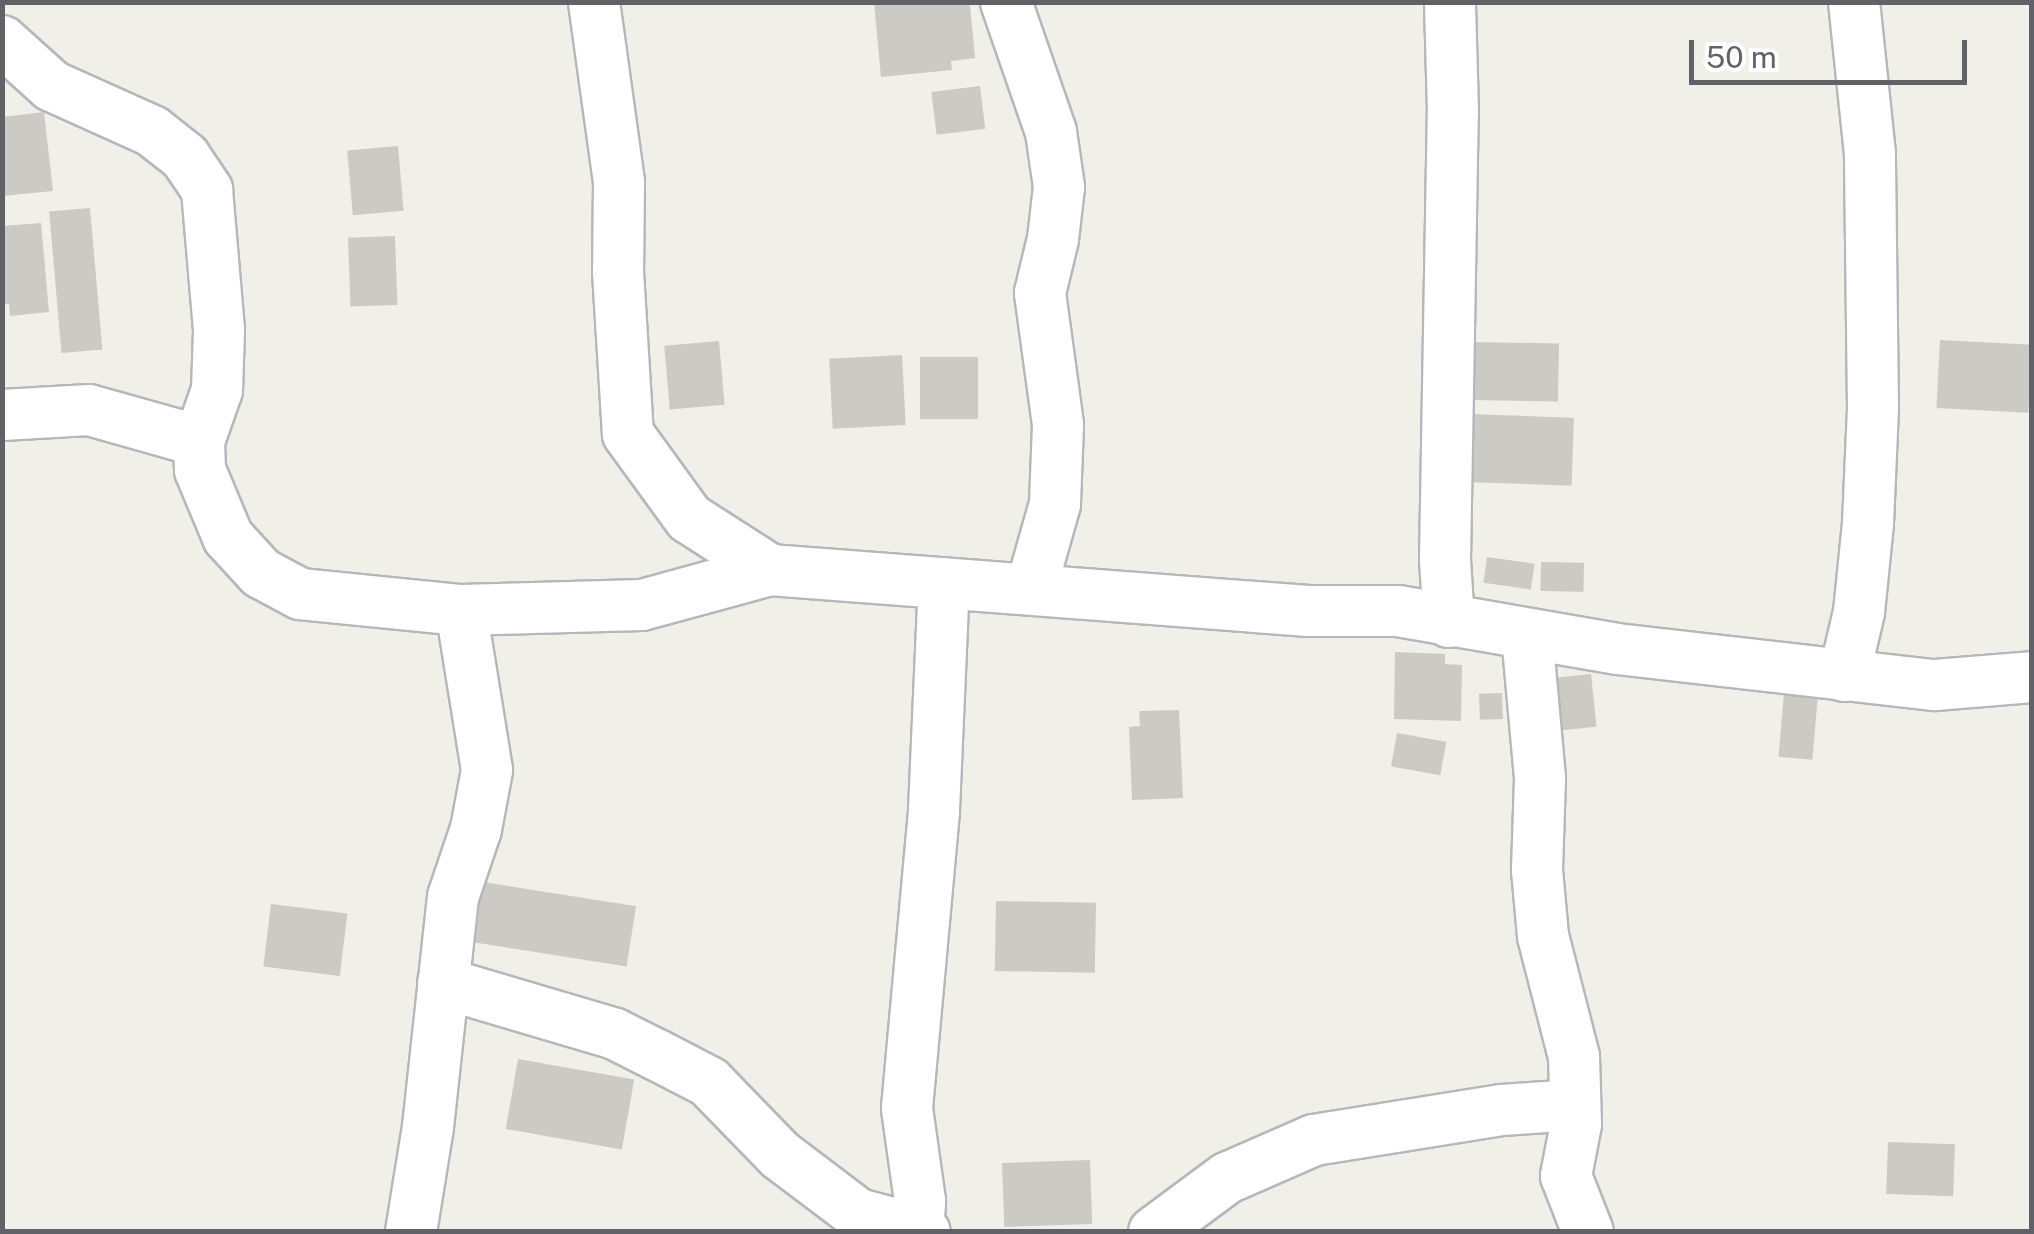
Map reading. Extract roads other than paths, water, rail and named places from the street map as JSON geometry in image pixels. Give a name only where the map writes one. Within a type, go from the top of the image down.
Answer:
[{"type":"street","points":[[594,2],[619,182],[620,309],[628,434],[689,518],[770,570]]},
{"type":"street","points":[[1006,2],[1051,132],[1059,187],[1053,240],[1040,293],[1058,426],[1055,504],[1031,590]]},
{"type":"street","points":[[1449,622],[1445,560],[1453,112],[1450,2]]},
{"type":"street","points":[[1844,676],[1858,612],[1868,524],[1873,408],[1870,154],[1854,2]]},
{"type":"street","points":[[2,41],[52,86],[152,131],[185,158],[207,190],[219,331],[217,390],[199,440],[200,470],[228,537],[261,573],[300,594],[461,610],[642,604],[770,570],[1308,611],[1398,612],[1527,635],[1936,685],[2032,677]]},
{"type":"street","points":[[2,415],[89,410],[199,440]]},
{"type":"street","points":[[443,983],[614,1034],[709,1082],[780,1155],[858,1214],[920,1231],[920,1201],[907,1108],[934,810],[944,583]]},
{"type":"street","points":[[411,1232],[428,1127],[453,897],[476,829],[487,770],[461,610]]},
{"type":"street","points":[[1527,635],[1540,779],[1538,870],[1544,936],[1574,1057],[1575,1105],[1566,1176],[1588,1232]]},
{"type":"street","points":[[1154,1232],[1227,1178],[1314,1140],[1502,1110],[1575,1105]]}]
